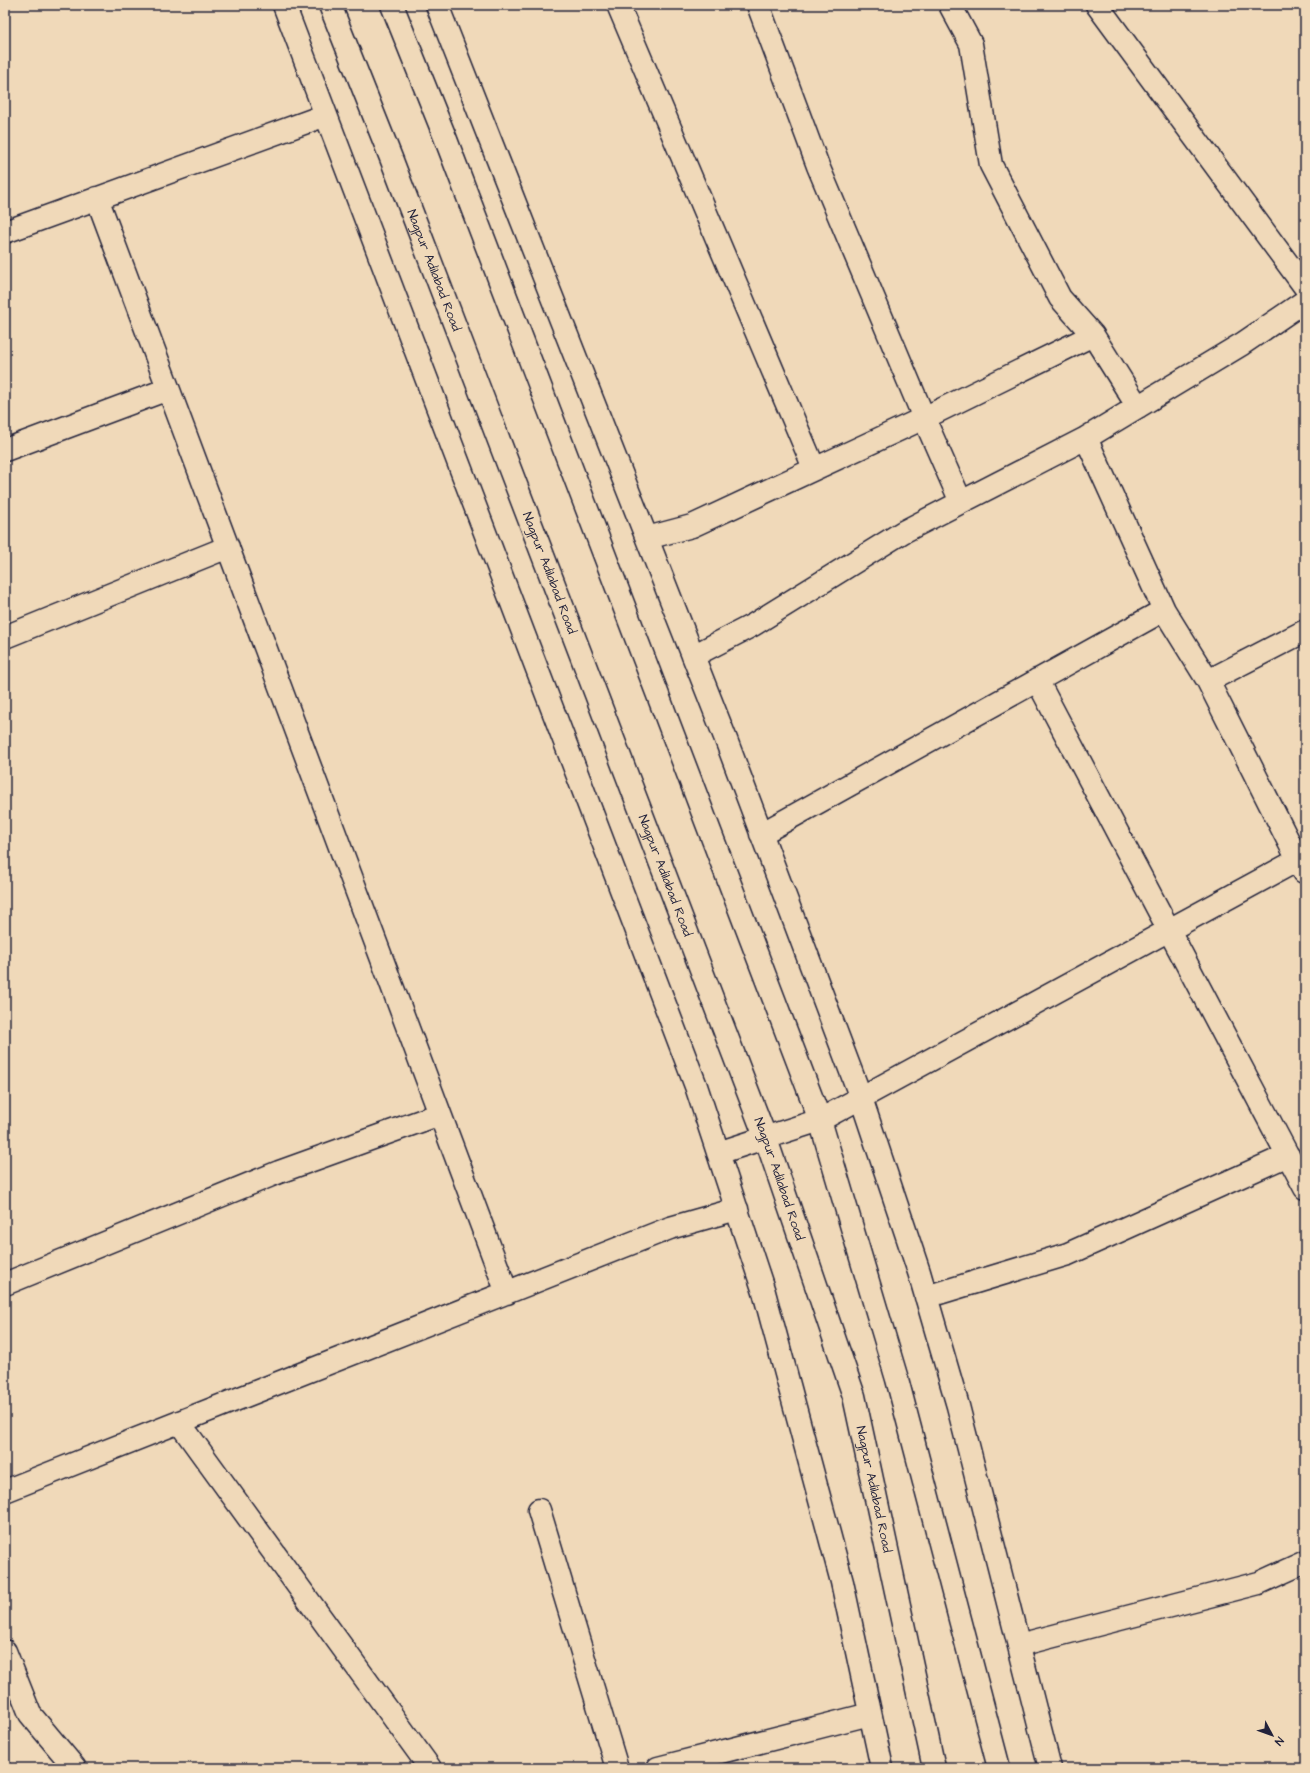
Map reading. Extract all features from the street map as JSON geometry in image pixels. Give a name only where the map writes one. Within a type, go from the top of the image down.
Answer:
[{"type":"main road","points":[[284,5],[696,1086],[764,1292],[842,1582],[882,1768]]},
{"type":"main road","name":"Nagpur Adilabad Road","points":[[330,5],[391,158],[766,1139],[854,1396],[934,1768]]},
{"type":"main road","points":[[392,5],[445,137],[820,1120],[897,1379],[999,1768]]},
{"type":"main road","points":[[437,5],[693,656],[861,1098],[926,1297],[958,1406],[1050,1768]]},
{"type":"main road","points":[[618,5],[814,468]]},
{"type":"main road","points":[[758,5],[818,166],[961,502]]},
{"type":"main road","points":[[950,5],[971,44],[991,165],[1060,298],[1093,335],[1138,407]]},
{"type":"main road","points":[[1097,5],[1305,287]]},
{"type":"main road","points":[[5,232],[326,116]]},
{"type":"main road","points":[[97,198],[507,1293]]},
{"type":"main road","points":[[693,656],[753,625],[904,532],[1086,438],[1242,344],[1305,301]]},
{"type":"main road","points":[[647,538],[692,526],[924,418],[1093,335]]},
{"type":"main road","points":[[5,450],[168,389]]},
{"type":"main road","points":[[718,1153],[766,1139],[820,1120],[1169,930],[1303,863],[1208,681],[1164,610],[1086,438]]},
{"type":"main road","points":[[5,637],[228,547]]},
{"type":"main road","points":[[761,834],[1164,610]]},
{"type":"main road","points":[[1208,681],[1305,631]]},
{"type":"main road","points":[[1037,680],[1305,1188]]},
{"type":"main road","points":[[5,1284],[279,1172],[440,1114]]},
{"type":"main road","points":[[926,1297],[1068,1254],[1288,1155]]},
{"type":"main road","points":[[5,1491],[670,1228],[737,1209]]},
{"type":"main road","points":[[180,1422],[430,1768]]},
{"type":"main road","points":[[539,1510],[617,1768]]},
{"type":"main road","points":[[1019,1645],[1259,1583],[1305,1562]]},
{"type":"main road","points":[[5,1652],[30,1714],[75,1768]]},
{"type":"main road","points":[[658,1768],[870,1714]]}]
